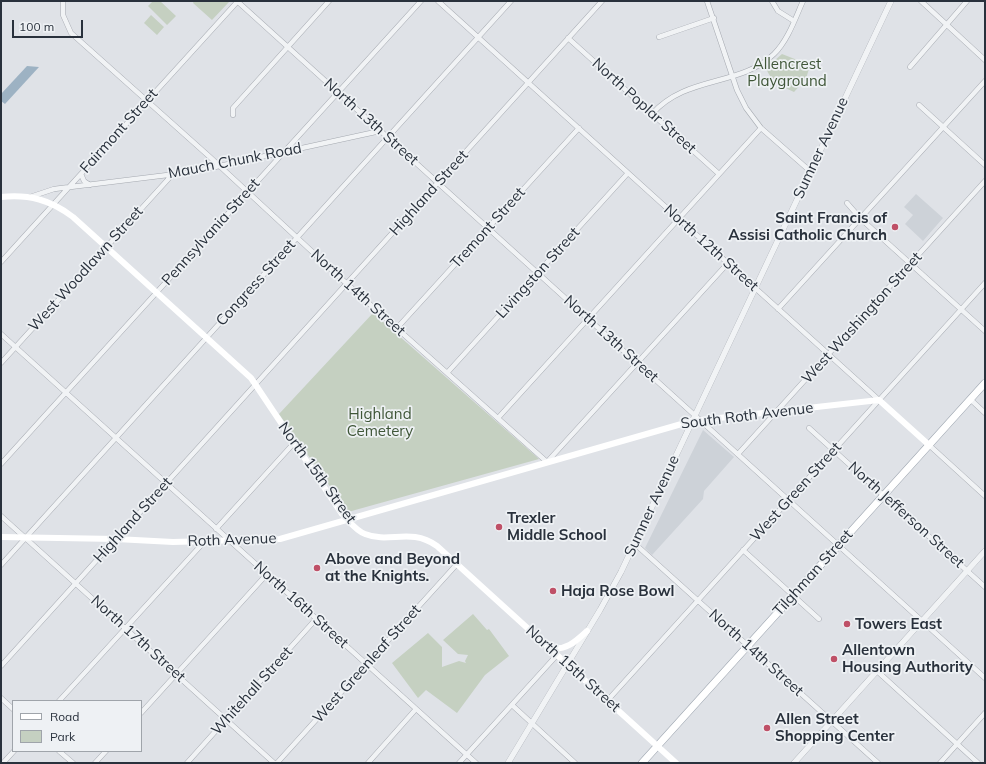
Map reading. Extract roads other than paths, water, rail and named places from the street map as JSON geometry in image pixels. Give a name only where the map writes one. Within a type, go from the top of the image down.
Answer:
[{"type":"main road","name":"Mauch Chunk Road","points":[[1,197],[30,197],[53,204]]},
{"type":"main road","name":"North 15th Street","points":[[53,204],[72,217],[251,378],[254,385],[348,520],[358,529],[366,535],[411,536],[425,539],[437,546],[676,763]]},
{"type":"main road","name":"Tilghman Street","points":[[642,763],[985,383]]},
{"type":"main road","name":"South Roth Avenue","points":[[547,462],[693,418],[702,421],[879,400]]},
{"type":"main road","name":"North 12th Street","points":[[879,400],[929,445]]},
{"type":"main road","name":"Roth Avenue","points":[[1,537],[204,542],[280,539],[547,462]]},
{"type":"main road","points":[[548,647],[558,649],[564,648],[587,632]]},
{"type":"street","name":"North 14th Street","points":[[63,1],[62,15],[72,33],[346,283],[547,462]]},
{"type":"street","name":"Fairmont Street","points":[[1,262],[237,1]]},
{"type":"street","name":"North 13th Street","points":[[237,1],[637,363],[693,418]]},
{"type":"street","points":[[233,115],[233,108],[287,46],[329,1]]},
{"type":"street","name":"Pennsylvania Street","points":[[1,464],[421,1]]},
{"type":"street","name":"North 12th Street","points":[[438,1],[879,400]]},
{"type":"street","name":"Congress Street","points":[[1,565],[511,1]]},
{"type":"street","name":"Highland Street","points":[[1,666],[602,1]]},
{"type":"street","points":[[707,1],[742,100],[761,128],[810,171]]},
{"type":"street","points":[[772,1],[778,11],[794,21]]},
{"type":"street","points":[[652,114],[666,100],[678,93],[754,68],[768,60],[780,46],[803,1]]},
{"type":"street","name":"Sumner Avenue","points":[[508,763],[614,585],[890,1]]},
{"type":"street","points":[[921,1],[985,60]]},
{"type":"street","points":[[910,67],[967,1]]},
{"type":"street","points":[[659,37],[714,18]]},
{"type":"street","name":"North Poplar Street","points":[[568,38],[719,174]]},
{"type":"street","points":[[778,309],[985,81]]},
{"type":"street","points":[[919,105],[985,165]]},
{"type":"street","name":"Tremont Street","points":[[397,328],[579,128]]},
{"type":"street","points":[[498,418],[761,128]]},
{"type":"street","name":"Mauch Chunk Road","points":[[30,197],[49,190],[172,175],[380,131]]},
{"type":"street","name":"Livingston Street","points":[[447,373],[628,173]]},
{"type":"street","points":[[81,174],[84,181],[90,185]]},
{"type":"street","name":"West Woodlawn Street","points":[[1,363],[172,175]]},
{"type":"street","name":"West Washington Street","points":[[738,454],[985,181]]},
{"type":"street","points":[[847,203],[861,218],[985,330]]},
{"type":"street","points":[[547,462],[728,263]]},
{"type":"street","name":"West Green Street","points":[[607,700],[985,283]]},
{"type":"street","name":"North 16th Street","points":[[1,334],[476,763]]},
{"type":"street","points":[[970,399],[985,413]]},
{"type":"street","points":[[702,421],[985,678]]},
{"type":"street","name":"North Jefferson Street","points":[[809,428],[985,587]]},
{"type":"street","points":[[216,529],[294,443]]},
{"type":"street","name":"North 12th Street","points":[[929,445],[985,496]]},
{"type":"street","name":"North 17th Street","points":[[1,516],[26,537],[125,629],[274,763]]},
{"type":"street","points":[[60,700],[204,542]]},
{"type":"street","name":"North 14th Street","points":[[634,543],[878,763]]},
{"type":"street","points":[[743,550],[818,619]]},
{"type":"street","points":[[794,763],[985,551]]},
{"type":"street","name":"West Greenleaf Street","points":[[277,763],[457,564]]},
{"type":"street","points":[[142,712],[266,574]]},
{"type":"street","name":"Whitehall Street","points":[[187,763],[316,619]]},
{"type":"street","points":[[459,763],[557,655]]},
{"type":"street","points":[[877,671],[978,763]]},
{"type":"street","points":[[1,698],[12,708]]},
{"type":"street","points":[[512,705],[576,763]]},
{"type":"street","points":[[368,763],[416,709]]},
{"type":"street","points":[[940,763],[985,713]]},
{"type":"street","points":[[3,763],[13,752]]},
{"type":"street","points":[[60,752],[73,763]]},
{"type":"street","points":[[95,763],[105,752]]},
{"type":"water","points":[[27,66],[39,67],[5,104],[1,101],[1,94]]},
{"type":"place","name":"Saint Francis of Assisi Catholic Church","points":[[895,227]]},
{"type":"place","name":"Trexler Middle School","points":[[499,527]]},
{"type":"place","name":"Above and Beyond at the Knights.","points":[[317,568]]},
{"type":"place","name":"Haja Rose Bowl","points":[[553,591]]},
{"type":"place","name":"Towers East","points":[[847,624]]},
{"type":"place","name":"Allentown Housing Authority","points":[[834,659]]},
{"type":"place","name":"Allen Street Shopping Center","points":[[767,728]]},
{"type":"park label","name":"Allencrest Playground","points":[[787,72]]},
{"type":"park label","name":"Highland Cemetery","points":[[380,422]]}]
